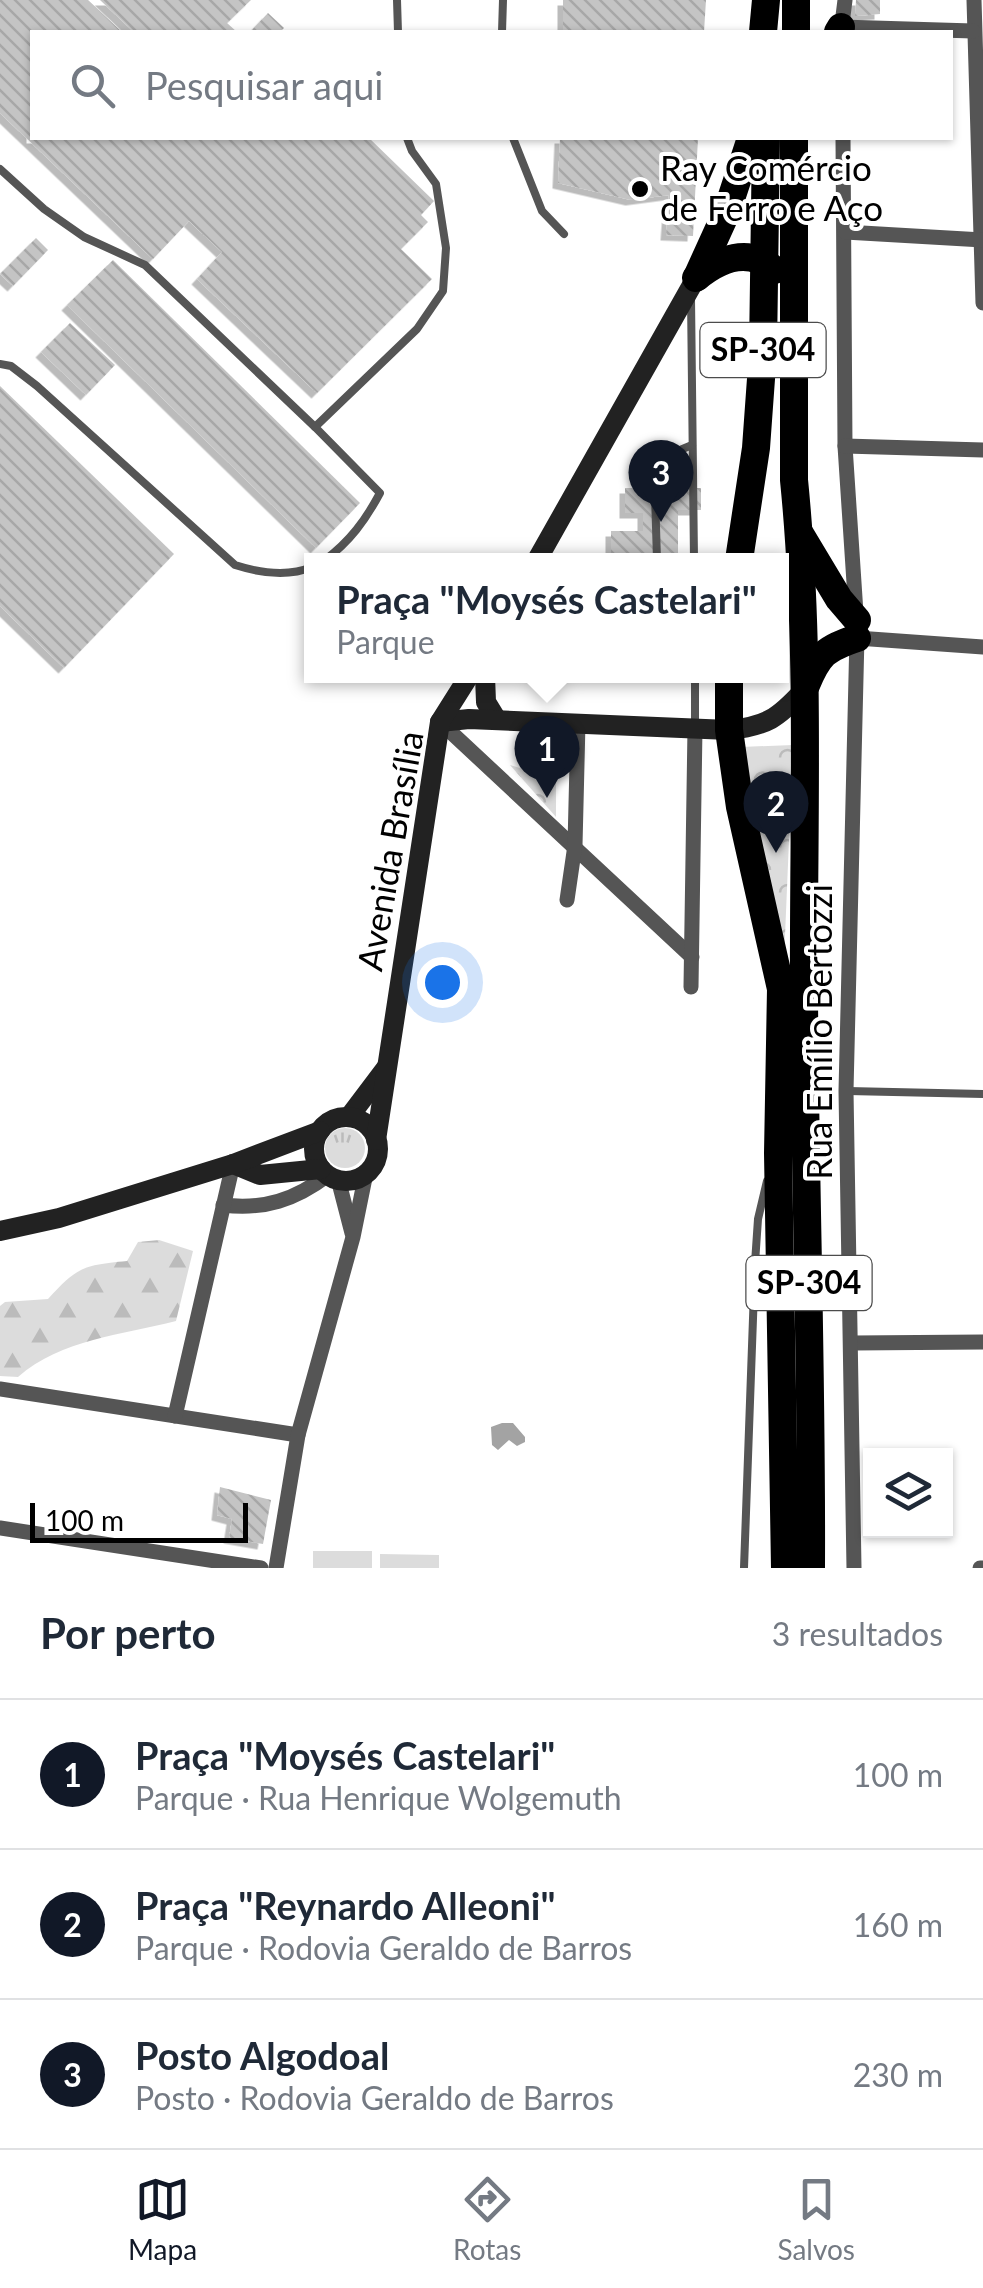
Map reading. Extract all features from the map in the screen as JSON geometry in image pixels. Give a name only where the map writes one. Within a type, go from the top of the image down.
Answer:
[{"type":"highway","points":[[766,30],[768,0]]},
{"type":"highway","points":[[796,0],[796,30]]},
{"type":"highway","points":[[694,284],[727,211],[750,140]]},
{"type":"highway","name":"SP-304","points":[[740,553],[756,448],[763,351],[766,140]]},
{"type":"highway","name":"SP-304","points":[[794,140],[794,480],[800,532],[804,691],[811,1568]]},
{"type":"highway","points":[[694,284],[720,261],[736,256],[763,262],[777,273],[782,288],[794,480]]},
{"type":"highway","points":[[800,532],[857,629],[817,657],[804,691]]},
{"type":"highway","name":"SP-304","points":[[729,683],[730,730],[740,807],[781,989],[778,1153],[785,1568]]},
{"type":"main road","points":[[541,553],[694,284]]},
{"type":"main road","points":[[440,722],[465,683]]},
{"type":"main road","points":[[485,683],[486,702],[497,720]]},
{"type":"main road","name":"Avenida Brasília","points":[[376,1140],[440,722],[497,720],[756,728],[780,716],[804,691]]},
{"type":"main road","name":"Avenida Brasília","points":[[349,1117],[390,1062]]},
{"type":"main road","points":[[0,1231],[59,1218],[233,1164],[291,1144],[320,1131],[329,1122],[349,1117],[369,1127],[376,1140],[376,1158],[366,1173],[353,1180],[329,1175],[260,1174],[233,1164]]},
{"type":"main road","points":[[320,1131],[314,1152],[329,1175]]},
{"type":"street","points":[[974,0],[983,303]]},
{"type":"street","points":[[841,23],[973,30]]},
{"type":"street","name":"Rua Emílio Bertozzi","points":[[843,140],[845,446],[857,629],[846,1091],[854,1568]]},
{"type":"street","points":[[845,232],[982,238]]},
{"type":"street","points":[[845,446],[983,450]]},
{"type":"street","points":[[857,629],[983,647]]},
{"type":"street","points":[[440,722],[692,957]]},
{"type":"street","points":[[567,900],[574,845],[578,724]]},
{"type":"street","points":[[691,987],[695,728]]},
{"type":"street","points":[[175,1416],[233,1164]]},
{"type":"street","points":[[276,1568],[298,1435],[353,1236],[366,1173]]},
{"type":"street","points":[[223,1206],[250,1208],[280,1203],[305,1193],[329,1175],[353,1236]]},
{"type":"street","points":[[852,1343],[983,1342]]},
{"type":"street","points":[[0,1389],[298,1435]]},
{"type":"street","points":[[0,1528],[260,1568]]},
{"type":"lane","points":[[397,0],[398,30]]},
{"type":"lane","points":[[502,0],[502,30]]},
{"type":"lane","points":[[315,427],[417,330],[444,290],[446,248],[436,184],[408,140]]},
{"type":"lane","points":[[514,140],[542,211],[564,234]]},
{"type":"lane","points":[[0,169],[44,209],[84,237],[145,265],[380,493],[366,520],[334,553]]},
{"type":"lane","points":[[694,284],[694,553]]},
{"type":"lane","points":[[0,364],[10,366],[38,386],[235,565],[268,573],[304,570]]},
{"type":"lane","points":[[657,553],[654,461],[692,446]]},
{"type":"lane","points":[[694,683],[695,728]]},
{"type":"lane","points":[[846,1091],[983,1094]]},
{"type":"lane","points":[[744,1568],[757,1234],[763,1190],[778,1153]]},
{"type":"green space","points":[[793,745],[784,960],[741,747]]},
{"type":"green space","points":[[510,765],[556,779],[556,817]]},
{"type":"green space","points":[[345,1128],[359,1134],[365,1148],[359,1162],[345,1168],[331,1162],[325,1148],[331,1134]]},
{"type":"green space","points":[[159,1240],[193,1251],[176,1321],[73,1346],[18,1377],[0,1376],[0,1306],[5,1302],[48,1299],[82,1270],[127,1261],[138,1242]]},
{"type":"green space","points":[[313,1551],[372,1551],[372,1568],[313,1568]]},
{"type":"green space","points":[[380,1554],[439,1555],[439,1568],[380,1568]]},
{"type":"shaded area","points":[[513,1423],[525,1442],[517,1446],[509,1440],[498,1450],[492,1445],[491,1427]]},
{"type":"building","points":[[0,0],[88,0],[120,30],[30,30],[30,140],[371,140],[434,201],[421,215],[428,222],[401,249],[432,279],[317,393],[197,279],[222,252],[189,221],[153,259],[0,113]]},
{"type":"building","points":[[100,0],[251,0],[227,23],[235,30],[132,30]]},
{"type":"building","points":[[563,0],[706,0],[704,30],[563,30]]},
{"type":"building","points":[[856,0],[880,0],[880,14],[855,16]]},
{"type":"building","points":[[268,13],[284,28],[282,30],[252,30]]},
{"type":"building","name":"Ray Comércio de Ferro e Aço","points":[[560,140],[698,140],[693,236],[666,235],[669,195],[631,200],[558,183]]},
{"type":"building","points":[[36,238],[48,250],[13,286],[0,274]]},
{"type":"building","points":[[113,260],[360,503],[316,548],[67,305]]},
{"type":"building","points":[[70,323],[115,365],[86,395],[41,352]]},
{"type":"building","points":[[0,386],[174,554],[64,668],[0,606]]},
{"type":"building","points":[[625,488],[701,488],[701,510],[678,510],[678,553],[611,553],[611,531],[643,531],[643,513],[625,513]]},
{"type":"building","points":[[220,1487],[271,1500],[263,1544],[229,1538],[232,1519],[217,1515]]},
{"type":"place","name":"Ray Comércio de Ferro e Aço","points":[[640,189]]},
{"type":"place","name":"Posto Algodoal","points":[[661,522]]},
{"type":"place","name":"Praça \"Moysés Castelari\"","points":[[547,798]]},
{"type":"place","name":"Praça \"Reynardo Alleoni\"","points":[[776,853]]}]
